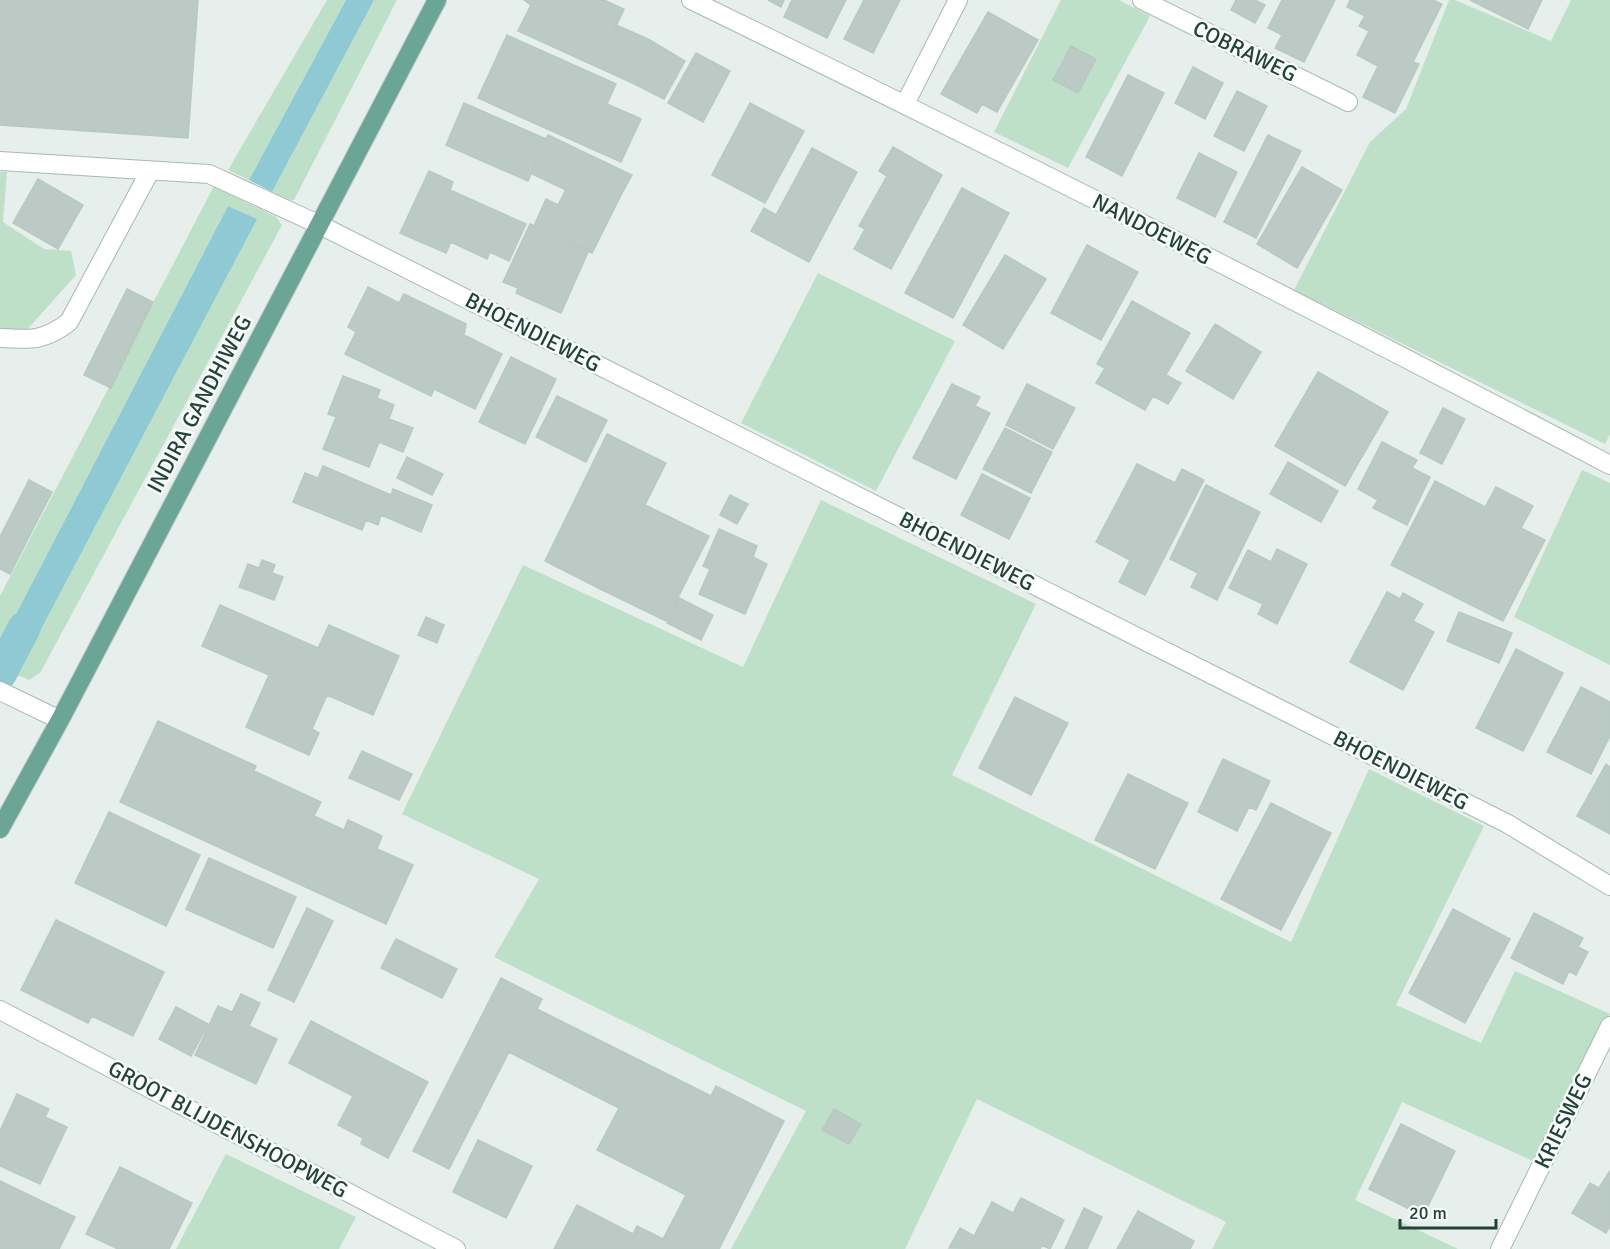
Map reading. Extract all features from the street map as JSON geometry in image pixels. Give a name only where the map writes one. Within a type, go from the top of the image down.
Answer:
[{"type":"main road","name":"INDIRA GANDHIWEG","points":[[0,829],[60,720],[437,0]]},
{"type":"street","name":"NANDOEWEG","points":[[691,0],[905,104],[1610,465]]},
{"type":"street","points":[[905,104],[958,0]]},
{"type":"street","name":"COBRAWEG","points":[[1142,0],[1348,102]]},
{"type":"street","points":[[0,161],[150,171],[69,322],[52,335],[32,340],[0,338]]},
{"type":"street","name":"BHOENDIEWEG","points":[[150,171],[209,174],[320,225],[1508,824],[1610,886]]},
{"type":"street","points":[[0,691],[60,720]]},
{"type":"street","name":"GROOT BLIJDENSHOOPWEG","points":[[0,1010],[456,1249]]},
{"type":"street","name":"KRIESWEG","points":[[1500,1249],[1610,1026]]},
{"type":"green space","points":[[327,0],[346,0],[249,180],[228,170]]},
{"type":"green space","points":[[374,0],[397,0],[294,200],[287,201],[272,192]]},
{"type":"green space","points":[[1061,0],[1119,0],[1150,16],[1068,168],[994,132]]},
{"type":"green space","points":[[1449,0],[1455,0],[1551,41],[1571,0],[1610,0],[1610,434],[1605,444],[1294,290],[1370,142],[1406,109]]},
{"type":"green space","points":[[0,172],[7,172],[3,222],[44,249],[71,251],[76,275],[25,332],[0,330]]},
{"type":"green space","points":[[214,186],[276,217],[282,225],[40,673],[29,680],[17,675],[256,219],[228,206],[0,645],[0,596]]},
{"type":"green space","points":[[818,273],[955,341],[876,491],[741,423]]},
{"type":"green space","points":[[1582,470],[1610,483],[1610,665],[1514,617]]},
{"type":"green space","points":[[821,500],[1036,604],[952,775],[1291,942],[1369,769],[1484,826],[1396,1005],[1481,1043],[1515,971],[1610,1014],[1533,1161],[1402,1102],[1355,1200],[1458,1249],[1212,1249],[1226,1222],[977,1099],[905,1249],[731,1249],[806,1111],[494,957],[539,879],[402,814],[523,565],[743,667]]},
{"type":"green space","points":[[226,1154],[356,1217],[339,1249],[176,1249]]},
{"type":"water","points":[[346,0],[374,0],[272,192],[249,180]]},
{"type":"water","points":[[228,206],[257,219],[17,675],[0,667],[0,645]]},
{"type":"building","points":[[0,0],[198,0],[188,138],[0,125]]},
{"type":"building","points":[[524,0],[604,0],[624,9],[597,67],[518,31],[531,5]]},
{"type":"building","points":[[768,0],[784,0],[781,7]]},
{"type":"building","points":[[792,0],[846,0],[827,38],[784,17]]},
{"type":"building","points":[[864,0],[900,0],[873,53],[844,39]]},
{"type":"building","points":[[1236,0],[1255,0],[1265,5],[1255,23],[1231,10]]},
{"type":"building","points":[[1282,0],[1335,0],[1304,62],[1275,48],[1282,35],[1268,28]]},
{"type":"building","points":[[1350,0],[1433,0],[1442,4],[1413,62],[1419,64],[1395,113],[1363,97],[1378,66],[1357,55],[1369,31],[1359,26],[1365,16],[1347,7]]},
{"type":"building","points":[[1470,0],[1542,0],[1528,29]]},
{"type":"building","points":[[988,12],[1038,40],[997,112],[982,104],[977,113],[941,94]]},
{"type":"building","points":[[616,25],[648,39],[628,81],[597,67]]},
{"type":"building","points":[[507,35],[616,84],[607,104],[641,119],[621,162],[478,98]]},
{"type":"building","points":[[648,39],[685,61],[664,99],[628,81]]},
{"type":"building","points":[[1071,46],[1096,59],[1078,93],[1053,80]]},
{"type":"building","points":[[696,53],[730,71],[703,122],[668,103]]},
{"type":"building","points":[[1193,67],[1223,83],[1205,119],[1175,103]]},
{"type":"building","points":[[1128,75],[1164,93],[1122,176],[1086,157]]},
{"type":"building","points":[[1237,91],[1267,106],[1244,151],[1214,136]]},
{"type":"building","points":[[464,103],[546,139],[528,181],[446,145]]},
{"type":"building","points":[[750,103],[804,131],[765,203],[712,175]]},
{"type":"building","points":[[548,135],[632,175],[623,191],[598,180],[594,189],[572,178],[566,190],[530,173]]},
{"type":"building","points":[[1268,135],[1301,151],[1256,238],[1224,222]]},
{"type":"building","points":[[893,147],[942,175],[891,269],[854,249],[865,229],[859,226],[887,176],[879,171]]},
{"type":"building","points":[[812,148],[857,172],[809,262],[751,231],[764,208],[776,215]]},
{"type":"building","points":[[1199,153],[1237,172],[1215,217],[1177,198]]},
{"type":"building","points":[[1302,167],[1342,190],[1297,268],[1257,244]]},
{"type":"building","points":[[429,171],[453,182],[450,190],[526,224],[509,261],[490,252],[487,259],[451,242],[446,253],[400,233]]},
{"type":"building","points":[[572,178],[594,189],[598,180],[623,191],[592,253],[534,226],[546,199],[558,205]]},
{"type":"building","points":[[38,179],[83,205],[58,249],[13,223]]},
{"type":"building","points":[[962,188],[1009,213],[953,318],[905,293]]},
{"type":"building","points":[[530,224],[589,250],[561,313],[516,293],[518,288],[503,282]]},
{"type":"building","points":[[1087,245],[1138,272],[1101,340],[1051,313]]},
{"type":"building","points":[[1005,255],[1046,279],[1003,349],[963,325]]},
{"type":"building","points":[[368,287],[399,303],[404,294],[466,324],[464,335],[502,354],[475,409],[434,389],[431,396],[345,354],[356,332],[348,327]]},
{"type":"building","points":[[127,289],[153,302],[111,388],[84,375]]},
{"type":"building","points":[[1132,301],[1190,333],[1166,375],[1181,383],[1168,404],[1153,396],[1145,410],[1096,383],[1105,368],[1097,364]]},
{"type":"building","points":[[1215,324],[1261,352],[1233,399],[1186,371]]},
{"type":"building","points":[[511,357],[556,379],[525,444],[479,422]]},
{"type":"building","points":[[1318,372],[1388,412],[1345,486],[1275,446]]},
{"type":"building","points":[[343,376],[380,390],[377,398],[394,405],[389,419],[413,428],[403,452],[379,442],[369,467],[323,449],[336,417],[328,414]]},
{"type":"building","points":[[952,384],[980,397],[975,406],[990,413],[956,479],[913,458]]},
{"type":"building","points":[[1027,384],[1075,408],[1053,449],[1006,425]]},
{"type":"building","points":[[557,396],[607,420],[586,462],[536,437]]},
{"type":"building","points":[[1443,408],[1465,419],[1442,464],[1420,453]]},
{"type":"building","points":[[1005,428],[1052,452],[1031,493],[983,469]]},
{"type":"building","points":[[607,434],[666,463],[602,590],[545,561]]},
{"type":"building","points":[[1382,442],[1417,460],[1412,468],[1430,477],[1407,525],[1373,508],[1378,500],[1358,489]]},
{"type":"building","points":[[407,457],[443,474],[432,495],[397,478]]},
{"type":"building","points":[[1288,462],[1338,491],[1321,522],[1270,494]]},
{"type":"building","points":[[1137,464],[1175,483],[1182,469],[1204,480],[1145,595],[1119,582],[1130,560],[1096,542]]},
{"type":"building","points":[[323,466],[391,495],[393,489],[432,505],[421,532],[381,515],[378,525],[366,520],[362,530],[293,502],[305,473],[318,478]]},
{"type":"building","points":[[982,474],[1030,498],[1009,539],[961,515]]},
{"type":"building","points":[[29,480],[52,492],[10,574],[0,569],[0,537]]},
{"type":"building","points":[[1435,481],[1485,507],[1496,487],[1533,506],[1521,528],[1545,540],[1503,621],[1391,565]]},
{"type":"building","points":[[1206,485],[1260,512],[1217,600],[1191,587],[1198,573],[1170,559]]},
{"type":"building","points":[[730,495],[748,504],[737,524],[720,515]]},
{"type":"building","points":[[645,505],[709,536],[666,621],[602,590]]},
{"type":"building","points":[[719,529],[757,546],[753,557],[767,564],[745,614],[699,594],[710,569],[703,566]]},
{"type":"building","points":[[1277,549],[1307,564],[1277,624],[1258,614],[1263,604],[1229,588],[1248,550],[1271,562]]},
{"type":"building","points":[[262,560],[275,565],[272,573],[283,577],[274,600],[239,587],[248,564],[259,568]]},
{"type":"building","points":[[1387,592],[1400,599],[1403,593],[1423,604],[1413,621],[1434,632],[1403,690],[1350,662]]},
{"type":"building","points":[[679,598],[713,615],[701,640],[667,623]]},
{"type":"building","points":[[220,605],[318,648],[329,625],[399,656],[373,715],[327,695],[312,729],[319,733],[309,755],[246,727],[269,675],[202,646]]},
{"type":"building","points":[[1459,612],[1512,633],[1499,663],[1447,641]]},
{"type":"building","points":[[426,617],[444,625],[437,643],[418,635]]},
{"type":"building","points":[[1516,649],[1563,673],[1523,751],[1476,728]]},
{"type":"building","points":[[1581,687],[1610,702],[1610,736],[1591,774],[1547,752]]},
{"type":"building","points":[[1015,697],[1068,723],[1031,795],[979,768]]},
{"type":"building","points":[[158,721],[256,766],[254,771],[321,802],[314,816],[344,830],[348,820],[382,836],[377,849],[413,865],[386,924],[120,802]]},
{"type":"building","points":[[362,751],[412,774],[399,800],[349,778]]},
{"type":"building","points":[[1223,759],[1270,781],[1256,810],[1249,807],[1237,831],[1198,812]]},
{"type":"building","points":[[1606,764],[1610,767],[1610,834],[1577,816]]},
{"type":"building","points":[[1128,774],[1188,803],[1155,869],[1095,840]]},
{"type":"building","points":[[1271,803],[1331,833],[1281,930],[1221,899]]},
{"type":"building","points":[[109,812],[200,855],[166,926],[75,883]]},
{"type":"building","points":[[209,858],[296,897],[273,948],[186,909]]},
{"type":"building","points":[[307,908],[333,921],[294,1002],[268,990]]},
{"type":"building","points":[[1453,909],[1510,939],[1465,1023],[1409,993]]},
{"type":"building","points":[[1534,913],[1583,938],[1578,947],[1588,952],[1576,975],[1569,971],[1563,984],[1511,958]]},
{"type":"building","points":[[56,920],[164,972],[133,1036],[92,1016],[88,1023],[21,990]]},
{"type":"building","points":[[396,939],[457,969],[442,998],[381,968]]},
{"type":"building","points":[[501,978],[542,999],[537,1009],[711,1096],[716,1086],[784,1121],[719,1249],[554,1249],[577,1205],[633,1234],[637,1226],[663,1239],[686,1195],[597,1150],[619,1108],[509,1052],[449,1169],[413,1151]]},
{"type":"building","points":[[241,994],[260,1003],[249,1026],[277,1039],[256,1084],[195,1055],[218,1006],[232,1012]]},
{"type":"building","points":[[176,1007],[208,1024],[191,1056],[159,1039]]},
{"type":"building","points":[[311,1021],[428,1082],[388,1158],[361,1144],[363,1138],[338,1125],[353,1096],[289,1063]]},
{"type":"building","points":[[17,1094],[49,1109],[45,1117],[67,1127],[40,1184],[0,1166],[0,1131]]},
{"type":"building","points":[[834,1109],[861,1124],[849,1144],[822,1130]]},
{"type":"building","points":[[1401,1124],[1455,1151],[1423,1216],[1369,1189]]},
{"type":"building","points":[[478,1140],[532,1166],[506,1218],[453,1192]]},
{"type":"building","points":[[120,1167],[192,1203],[169,1249],[118,1249],[86,1234]]},
{"type":"building","points":[[1609,1172],[1610,1226],[1606,1233],[1572,1213],[1590,1183],[1599,1188]]},
{"type":"building","points":[[0,1181],[75,1217],[59,1249],[0,1249]]},
{"type":"building","points":[[1021,1198],[1064,1220],[1050,1249],[1042,1245],[1040,1249],[949,1248],[960,1228],[974,1236],[992,1202],[1013,1213]]},
{"type":"building","points":[[1084,1208],[1102,1217],[1087,1249],[1065,1249]]},
{"type":"building","points":[[1138,1211],[1194,1241],[1190,1249],[1117,1249]]},
{"type":"waterway","points":[[0,674],[24,628]]}]
